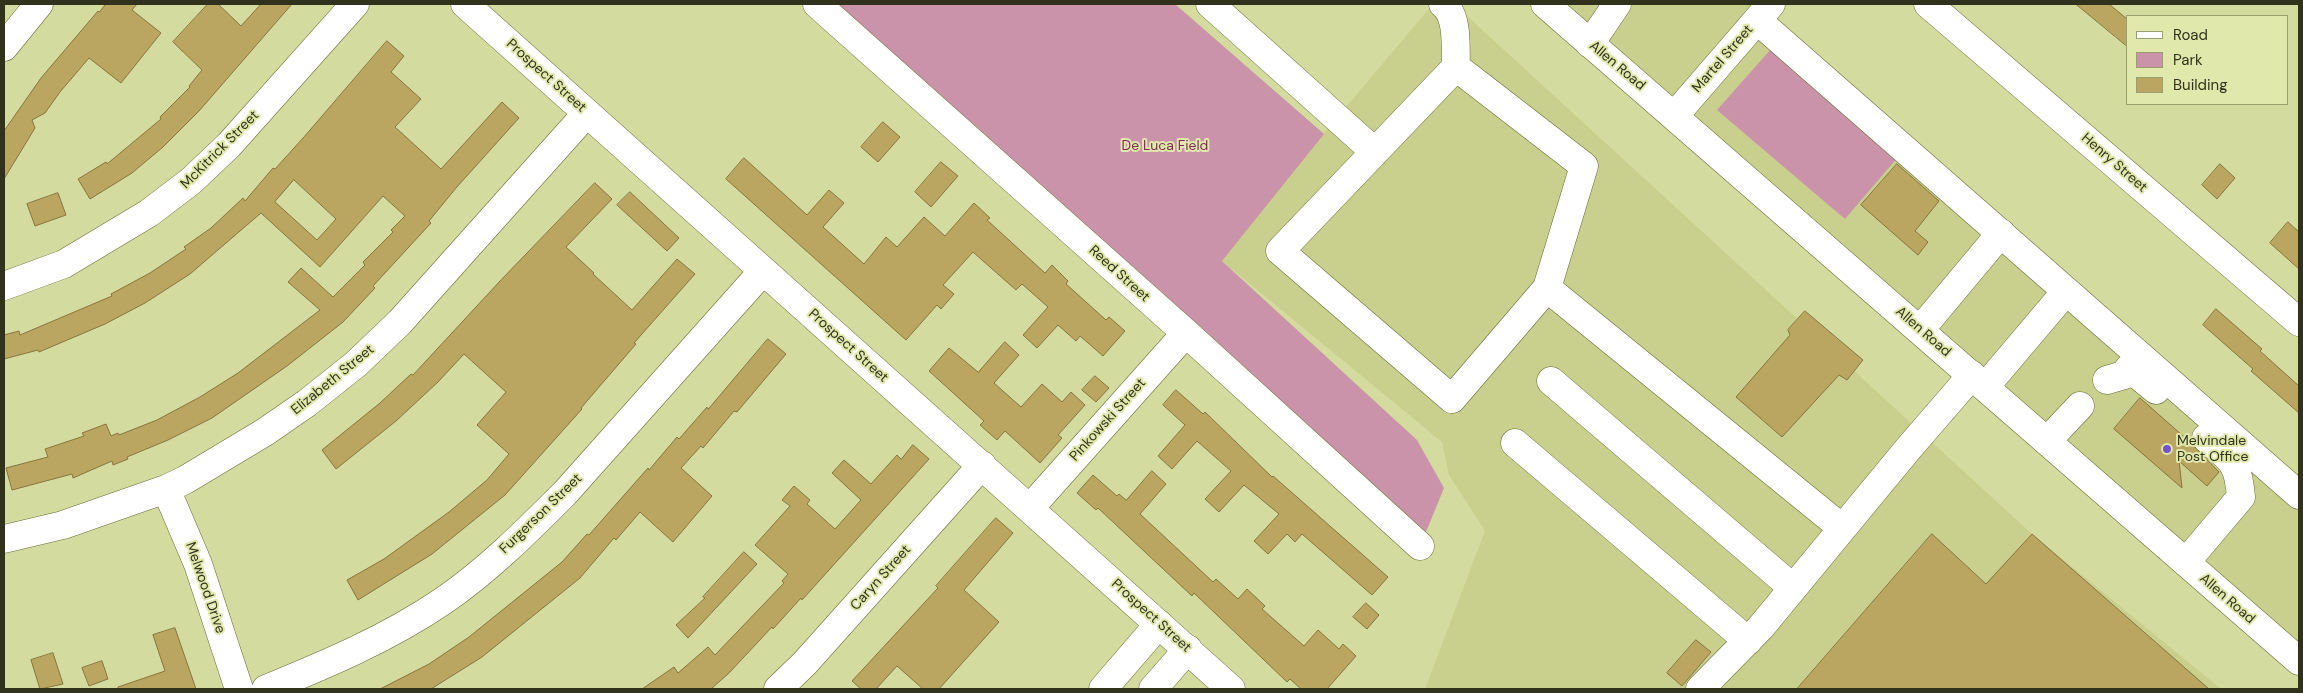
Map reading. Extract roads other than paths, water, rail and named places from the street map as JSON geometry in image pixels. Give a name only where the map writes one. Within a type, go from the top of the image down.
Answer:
[{"type":"street","points":[[4,47],[39,4]]},
{"type":"street","name":"McKitrick Street","points":[[4,286],[64,264],[149,213],[191,181],[229,145],[355,4]]},
{"type":"street","name":"Prospect Street","points":[[465,4],[1231,689]]},
{"type":"street","name":"Reed Street","points":[[817,4],[1186,333],[1420,546]]},
{"type":"street","points":[[1210,4],[1375,152]]},
{"type":"street","points":[[1443,4],[1449,9],[1454,25],[1456,67],[1280,252],[1452,400],[1547,288],[1584,166],[1456,67]]},
{"type":"street","name":"Allen Road","points":[[1545,4],[2298,658]]},
{"type":"street","points":[[1590,44],[1617,4]]},
{"type":"street","name":"Henry Street","points":[[1928,4],[2299,322]]},
{"type":"street","points":[[1764,12],[2001,233],[2299,495]]},
{"type":"street","name":"Martel Street","points":[[1675,115],[1764,12]]},
{"type":"street","name":"Elizabeth Street","points":[[4,539],[63,525],[166,489],[265,432],[307,404],[356,364],[400,322],[587,113]]},
{"type":"street","points":[[1920,330],[2001,233]]},
{"type":"street","name":"Furgerson Street","points":[[266,689],[346,656],[385,637],[445,600],[493,561],[565,493],[763,271]]},
{"type":"street","points":[[1547,288],[1842,528]]},
{"type":"street","points":[[1700,689],[1748,641],[1842,528],[1979,381],[2056,302]]},
{"type":"street","name":"Pinkowski Street","points":[[1030,508],[1186,333]]},
{"type":"street","points":[[2115,378],[2129,368],[2166,398],[2168,404],[2232,461],[2239,473],[2241,497],[2186,562]]},
{"type":"street","points":[[1551,381],[1793,588]]},
{"type":"street","points":[[2048,441],[2080,406]]},
{"type":"street","points":[[1515,443],[1748,641]]},
{"type":"street","name":"Caryn Street","points":[[778,689],[805,663],[982,465]]},
{"type":"street","name":"Melwood Drive","points":[[166,489],[198,564],[239,689]]},
{"type":"street","points":[[1103,689],[1159,624]]},
{"type":"street","points":[[1152,689],[1188,649]]},
{"type":"place","name":"Melvindale Post Office","points":[[2167,449]]},
{"type":"park label","name":"De Luca Field","points":[[1165,146]]}]
